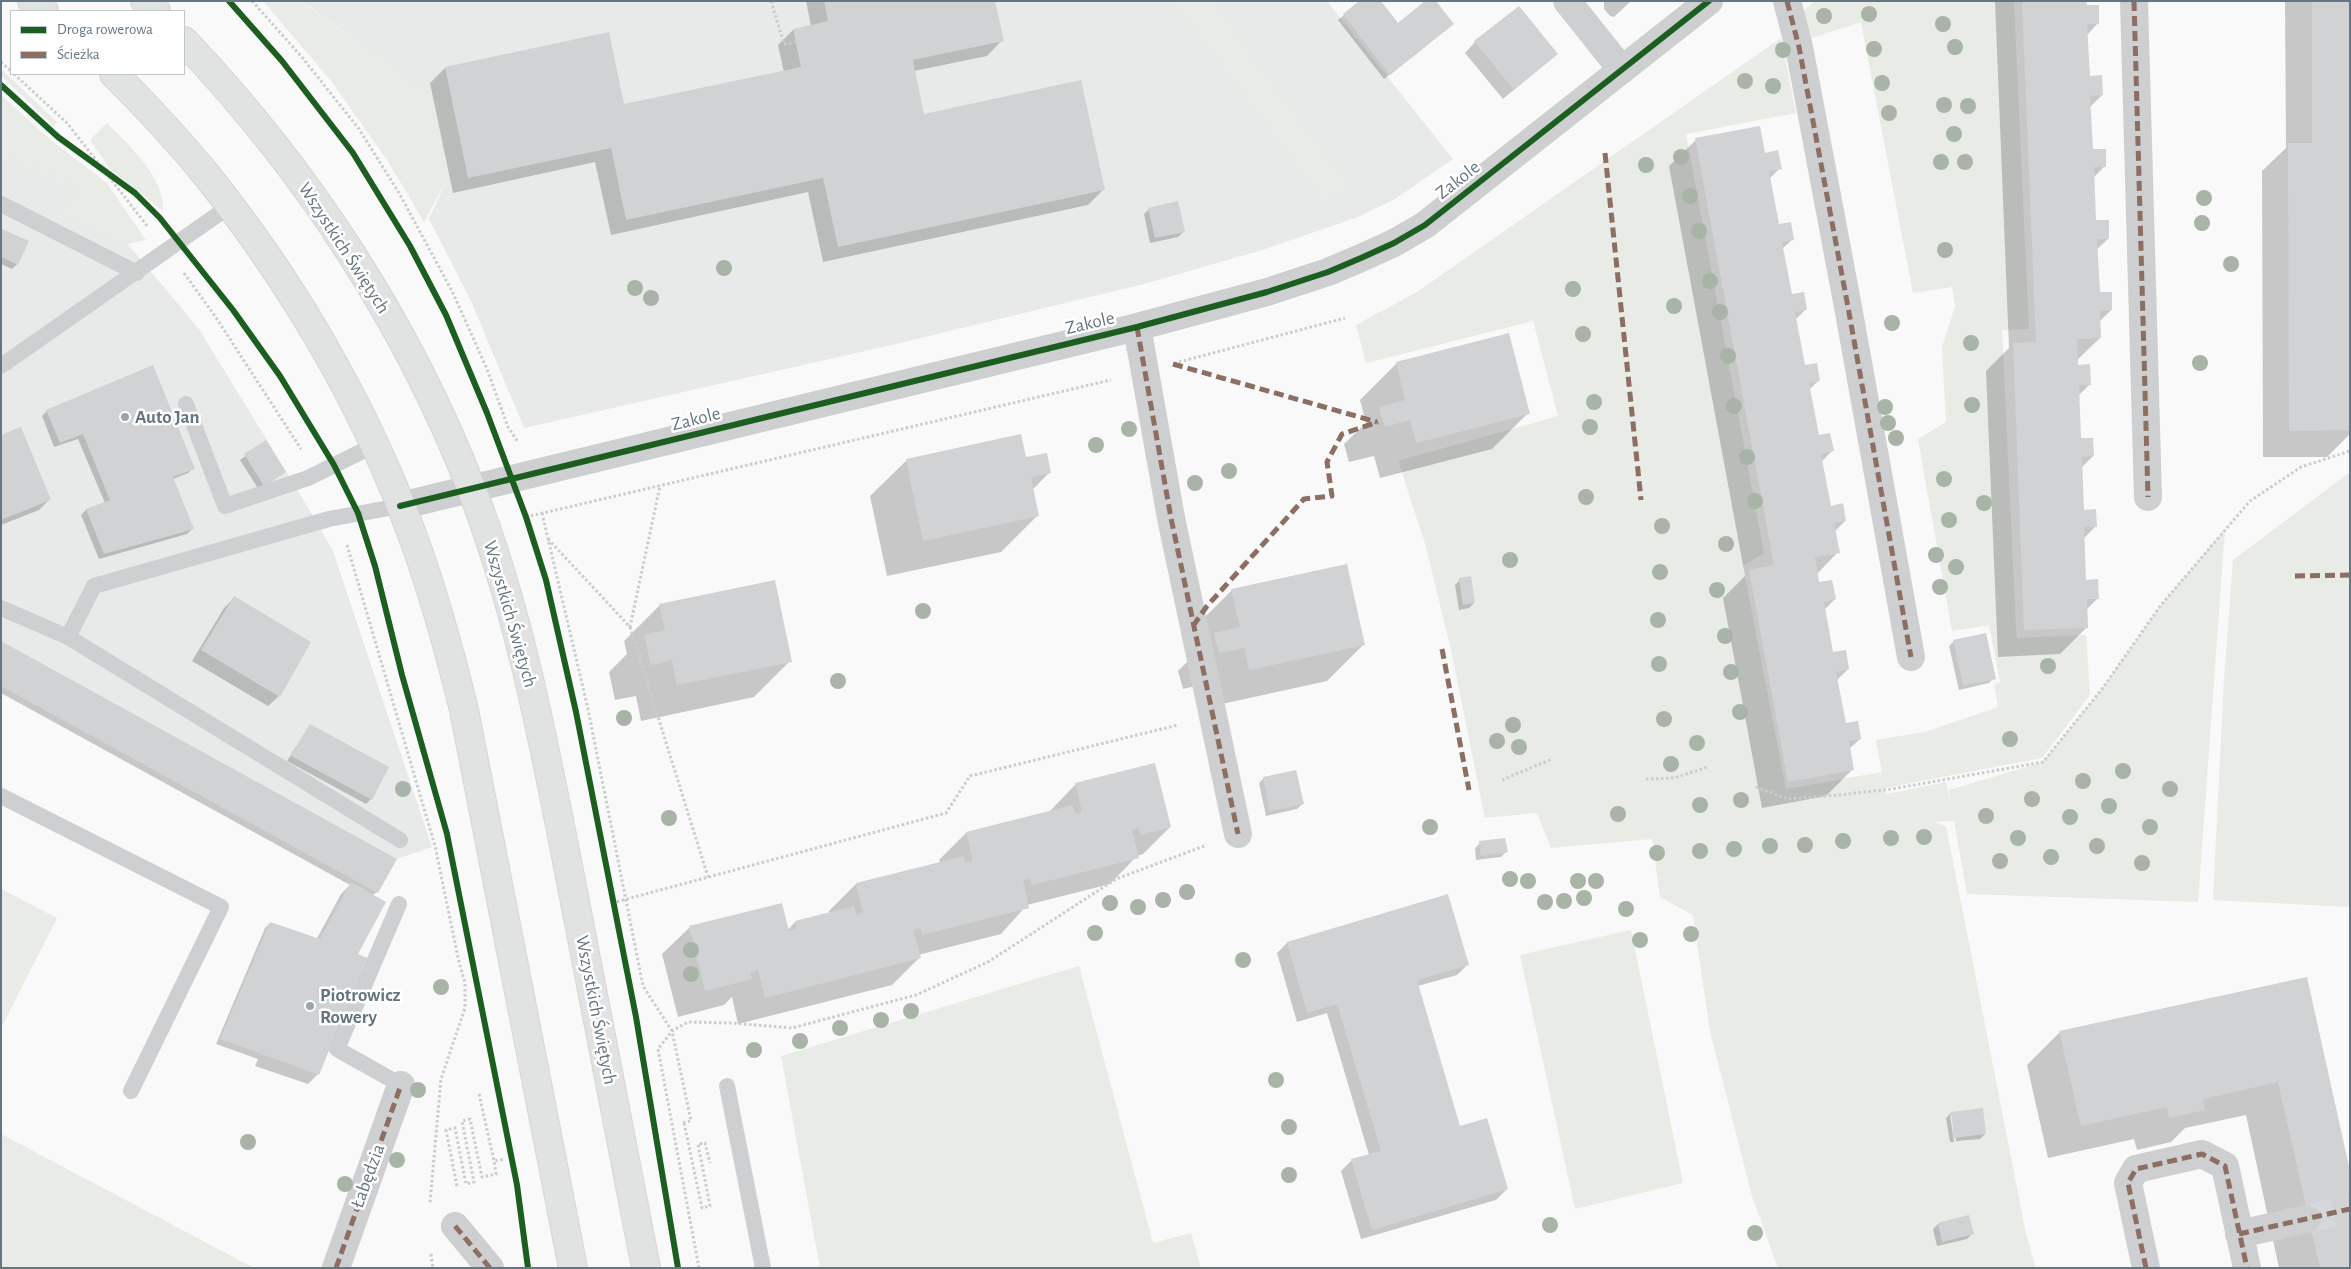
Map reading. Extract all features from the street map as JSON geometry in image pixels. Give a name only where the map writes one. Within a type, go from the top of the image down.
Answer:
[{"type":"street","points":[[32,1],[43,10]]},
{"type":"street","points":[[145,1],[155,10]]},
{"type":"street","points":[[1567,1],[1622,70]]},
{"type":"street","name":"Zakole","points":[[400,506],[1137,327],[1328,272],[1394,243],[1430,221],[1710,1]]},
{"type":"street","points":[[1787,1],[1799,47],[1911,657]]},
{"type":"street","points":[[2134,1],[2148,497]]},
{"type":"street","name":"Wszystkich Świętych","points":[[185,42],[265,132],[329,219],[366,276],[412,359],[472,490],[506,593],[539,718],[646,1268]]},
{"type":"street","points":[[115,75],[184,148],[230,206],[299,306],[341,377],[374,445],[400,506],[441,620],[464,710],[573,1268]]},
{"type":"street","points":[[1137,327],[1171,518],[1238,834]]},
{"type":"street","name":"Łabędzia","points":[[336,1268],[401,1085]]},
{"type":"street","points":[[2146,1268],[2128,1183],[2136,1169],[2202,1154],[2225,1166],[2246,1268]]},
{"type":"street","points":[[2239,1234],[2307,1219]]},
{"type":"street","points":[[455,1226],[490,1268]]},
{"type":"lane","points":[[1,204],[136,272]]},
{"type":"lane","points":[[1,366],[230,206]]},
{"type":"lane","points":[[186,404],[226,506],[308,478],[374,445]]},
{"type":"lane","points":[[68,637],[94,586],[329,519],[400,506]]},
{"type":"lane","points":[[1,608],[68,637],[400,840]]},
{"type":"lane","points":[[1,796],[221,907],[131,1091]]},
{"type":"lane","points":[[399,904],[337,1049],[401,1085]]},
{"type":"lane","points":[[727,1086],[763,1268]]},
{"type":"path","points":[[252,1],[301,56],[359,129],[399,193],[452,291],[487,369],[508,427],[522,447]]},
{"type":"path","points":[[771,1],[784,44],[796,42]]},
{"type":"path","points":[[81,154],[127,188]]},
{"type":"path","points":[[1173,364],[1345,318]]},
{"type":"path","points":[[526,517],[1049,396],[1120,377]]},
{"type":"path","points":[[1756,787],[1788,799],[1839,795],[1892,789],[2043,762],[2102,689],[2161,605],[2250,502],[2301,467],[2350,451]]},
{"type":"path","points":[[512,480],[528,526]]},
{"type":"path","points":[[630,627],[660,486]]},
{"type":"path","points":[[542,513],[588,709],[643,986],[672,1031],[691,1121],[683,1123],[702,1208],[710,1206],[698,1144],[705,1143],[711,1169]]},
{"type":"path","points":[[547,539],[630,627],[708,877]]},
{"type":"path","points":[[612,903],[946,813],[970,776],[1212,716]]},
{"type":"path","points":[[1502,780],[1552,759]]},
{"type":"path","points":[[1646,779],[1674,778],[1708,767]]},
{"type":"path","points":[[699,1268],[658,1049],[672,1031],[688,1022],[732,1023],[792,1028],[916,995],[988,962],[1116,879],[1167,858],[1238,834]]},
{"type":"path","points":[[611,893],[614,912]]},
{"type":"path","points":[[430,1204],[441,1079]]},
{"type":"path","points":[[458,1186],[446,1130],[455,1128],[466,1184],[474,1182],[462,1121],[470,1119],[482,1177],[496,1174],[479,1094]]},
{"type":"path","points":[[494,1161],[505,1159]]},
{"type":"path","points":[[431,1250],[433,1268]]},
{"type":"shaded area","points":[[263,1],[301,1],[454,111],[462,151],[424,222],[387,160],[332,82]]},
{"type":"shaded area","points":[[302,1],[1327,1],[1453,159],[1395,199],[1358,217],[1262,250],[1148,283],[896,344],[524,428],[471,301],[429,219],[460,150],[451,110]]},
{"type":"shaded area","points":[[1174,1],[1212,1],[1349,186],[1325,204]]},
{"type":"shaded area","points":[[1815,1],[2014,1],[2029,329],[2002,330],[2017,638],[2086,635],[2090,695],[2042,758],[1885,788],[1886,794],[1946,782],[1951,804],[1949,790],[2043,762],[2102,689],[2161,605],[2225,529],[2198,902],[1967,894],[1954,821],[1934,822],[1946,826],[2026,1234],[2036,1268],[1778,1268],[1752,1196],[1710,1031],[1693,915],[1660,897],[1652,839],[1551,848],[1537,813],[1485,818],[1451,650],[1425,543],[1398,461],[1558,416],[1533,321],[1366,363],[1356,325],[1417,292],[1781,38],[1796,113],[1686,134],[1764,553],[1743,566],[1786,789],[1882,772],[1876,740],[1925,732],[1998,707],[1994,684],[2000,682],[1989,625],[1952,631],[1918,439],[1946,422],[1942,347],[1955,307],[1952,287],[1913,293],[1861,22],[1803,41],[1797,16]]},
{"type":"shaded area","points":[[1,69],[57,122],[54,126],[1,76]]},
{"type":"shaded area","points":[[1,95],[52,141],[106,182],[146,240],[123,245],[54,211],[57,206],[77,199],[71,182],[58,186],[53,174],[40,178],[36,165],[21,170],[17,156],[3,161]]},
{"type":"shaded area","points":[[1,123],[74,180],[199,329],[306,504],[333,551],[432,847],[397,859],[1,661]]},
{"type":"shaded area","points":[[107,123],[144,162],[152,174],[162,198],[163,211],[110,169],[90,140]]},
{"type":"shaded area","points":[[2350,472],[2350,907],[2213,900],[2224,680],[2233,560]]},
{"type":"shaded area","points":[[1,889],[57,918],[1,1028]]},
{"type":"shaded area","points":[[1631,930],[1683,1183],[1575,1209],[1520,955]]},
{"type":"shaded area","points":[[1079,966],[1153,1243],[1191,1233],[1201,1268],[820,1268],[781,1056]]},
{"type":"shaded area","points":[[1,1134],[254,1268],[1,1268]]},
{"type":"building","points":[[824,1],[995,1],[1004,41],[913,60],[924,114],[1081,80],[1105,190],[838,247],[823,178],[626,220],[611,148],[468,178],[445,67],[609,32],[624,104],[801,67],[793,29],[828,21]]},
{"type":"building","points":[[1359,1],[1381,1],[1398,23],[1425,1],[1436,1],[1454,24],[1390,75],[1343,14]]},
{"type":"building","points":[[2022,1],[2086,1],[2087,5],[2099,5],[2099,24],[2087,24],[2090,76],[2102,75],[2103,95],[2090,96],[2093,149],[2106,149],[2106,167],[2094,167],[2096,220],[2109,220],[2109,239],[2097,239],[2100,292],[2112,292],[2112,310],[2100,311],[2101,338],[2077,339],[2078,365],[2090,364],[2091,385],[2079,385],[2081,438],[2093,438],[2094,456],[2082,457],[2084,510],[2096,509],[2097,527],[2084,527],[2086,580],[2098,579],[2099,599],[2087,599],[2088,628],[2024,630],[2013,343],[2036,342]]},
{"type":"building","points":[[2312,1],[2350,1],[2350,430],[2289,431],[2288,143],[2312,143]]},
{"type":"building","points":[[1519,6],[1558,54],[1514,90],[1474,41]]},
{"type":"building","points":[[1760,126],[1765,153],[1778,150],[1782,169],[1769,171],[1779,224],[1791,222],[1794,240],[1782,242],[1792,294],[1804,292],[1807,310],[1795,312],[1805,365],[1817,363],[1820,381],[1809,383],[1819,435],[1830,433],[1834,451],[1821,454],[1831,506],[1843,503],[1846,521],[1834,523],[1840,553],[1815,557],[1819,582],[1832,580],[1836,599],[1824,602],[1833,652],[1846,650],[1849,669],[1836,672],[1846,723],[1858,721],[1861,739],[1849,741],[1854,770],[1788,782],[1749,570],[1774,565],[1695,138]]},
{"type":"building","points":[[1178,201],[1185,232],[1155,238],[1148,208]]},
{"type":"building","points":[[2,229],[29,241],[18,265],[1,257]]},
{"type":"building","points":[[1509,333],[1530,414],[1416,443],[1410,420],[1385,427],[1379,407],[1405,400],[1396,362]]},
{"type":"building","name":"Auto Jan","points":[[153,365],[195,469],[173,477],[194,529],[104,554],[86,509],[110,500],[83,434],[60,443],[46,410]]},
{"type":"building","points":[[21,427],[51,500],[1,520],[1,435]]},
{"type":"building","points":[[1021,434],[1026,457],[1047,453],[1051,473],[1031,477],[1039,516],[923,541],[906,459]]},
{"type":"building","points":[[266,440],[286,472],[264,486],[244,454]]},
{"type":"building","points":[[1347,564],[1365,645],[1249,670],[1244,648],[1219,653],[1214,633],[1240,627],[1231,589]]},
{"type":"building","points":[[1471,576],[1475,603],[1463,605],[1459,578]]},
{"type":"building","points":[[775,580],[792,662],[677,685],[672,660],[651,665],[644,635],[665,630],[659,604]]},
{"type":"building","points":[[234,596],[311,642],[280,697],[201,650]]},
{"type":"building","points":[[1986,633],[1996,679],[1963,686],[1953,640]]},
{"type":"building","points":[[1,641],[397,859],[378,893],[1,686]]},
{"type":"building","points":[[310,724],[389,767],[372,800],[291,756]]},
{"type":"building","points":[[1155,763],[1171,827],[1141,835],[1138,828],[1132,830],[1139,858],[1032,885],[1030,878],[1023,880],[1029,908],[922,935],[920,928],[913,930],[921,958],[765,998],[758,970],[750,972],[752,979],[705,991],[689,926],[782,903],[789,931],[796,929],[795,921],[854,906],[856,915],[863,913],[856,883],[964,856],[965,863],[973,861],[966,832],[1073,805],[1075,814],[1082,812],[1075,783]]},
{"type":"building","points":[[1296,770],[1304,804],[1270,811],[1263,777]]},
{"type":"building","points":[[1505,838],[1508,852],[1481,856],[1479,841]]},
{"type":"building","points":[[351,882],[386,902],[358,954],[367,958],[319,1075],[220,1039],[270,922],[320,939]]},
{"type":"building","points":[[1448,894],[1469,965],[1417,980],[1460,1126],[1487,1118],[1508,1189],[1372,1230],[1351,1159],[1381,1151],[1337,1004],[1307,1013],[1287,942]]},
{"type":"building","points":[[2307,977],[2350,1171],[2350,1268],[2320,1268],[2278,1082],[2203,1099],[2205,1110],[2169,1118],[2167,1107],[2081,1126],[2059,1031]]},
{"type":"building","points":[[1983,1108],[1986,1134],[1954,1138],[1951,1112]]},
{"type":"building","points":[[1969,1215],[1974,1234],[1942,1242],[1938,1223]]},
{"type":"tunnel","points":[[2307,1219],[2350,1209]]},
{"type":"marked path","points":[[1787,1],[1799,47],[1911,657]]},
{"type":"marked path","points":[[2134,1],[2148,497]]},
{"type":"marked path","points":[[1605,153],[1641,500]]},
{"type":"marked path","points":[[1137,327],[1171,518],[1238,834]]},
{"type":"marked path","points":[[1173,364],[1377,422]]},
{"type":"marked path","points":[[1193,626],[1207,606],[1304,499],[1332,496],[1327,462],[1342,434],[1378,422]]},
{"type":"marked path","points":[[2295,576],[2350,575]]},
{"type":"marked path","points":[[1442,649],[1469,790]]},
{"type":"marked path","points":[[336,1268],[401,1085]]},
{"type":"marked path","points":[[2146,1268],[2128,1183],[2136,1169],[2202,1154],[2225,1166],[2247,1268]]},
{"type":"marked path","points":[[2239,1234],[2350,1209]]},
{"type":"marked path","points":[[455,1226],[490,1268]]},
{"type":"cycle path","points":[[229,1],[282,61],[353,153],[410,246],[446,315],[487,413],[526,517],[546,580],[576,712],[636,1017],[678,1268]]},
{"type":"cycle path","points":[[400,506],[1137,327],[1267,292],[1328,272],[1394,243],[1425,225],[1709,1]]},
{"type":"cycle path","points":[[1,85],[58,137],[135,193],[160,218],[233,310],[280,376],[334,465],[358,513],[375,566],[402,675],[447,834],[517,1185],[528,1268]]},
{"type":"place","name":"Auto Jan","points":[[125,417]]},
{"type":"place","name":"Piotrowicz Rowery","points":[[310,1006]]}]
